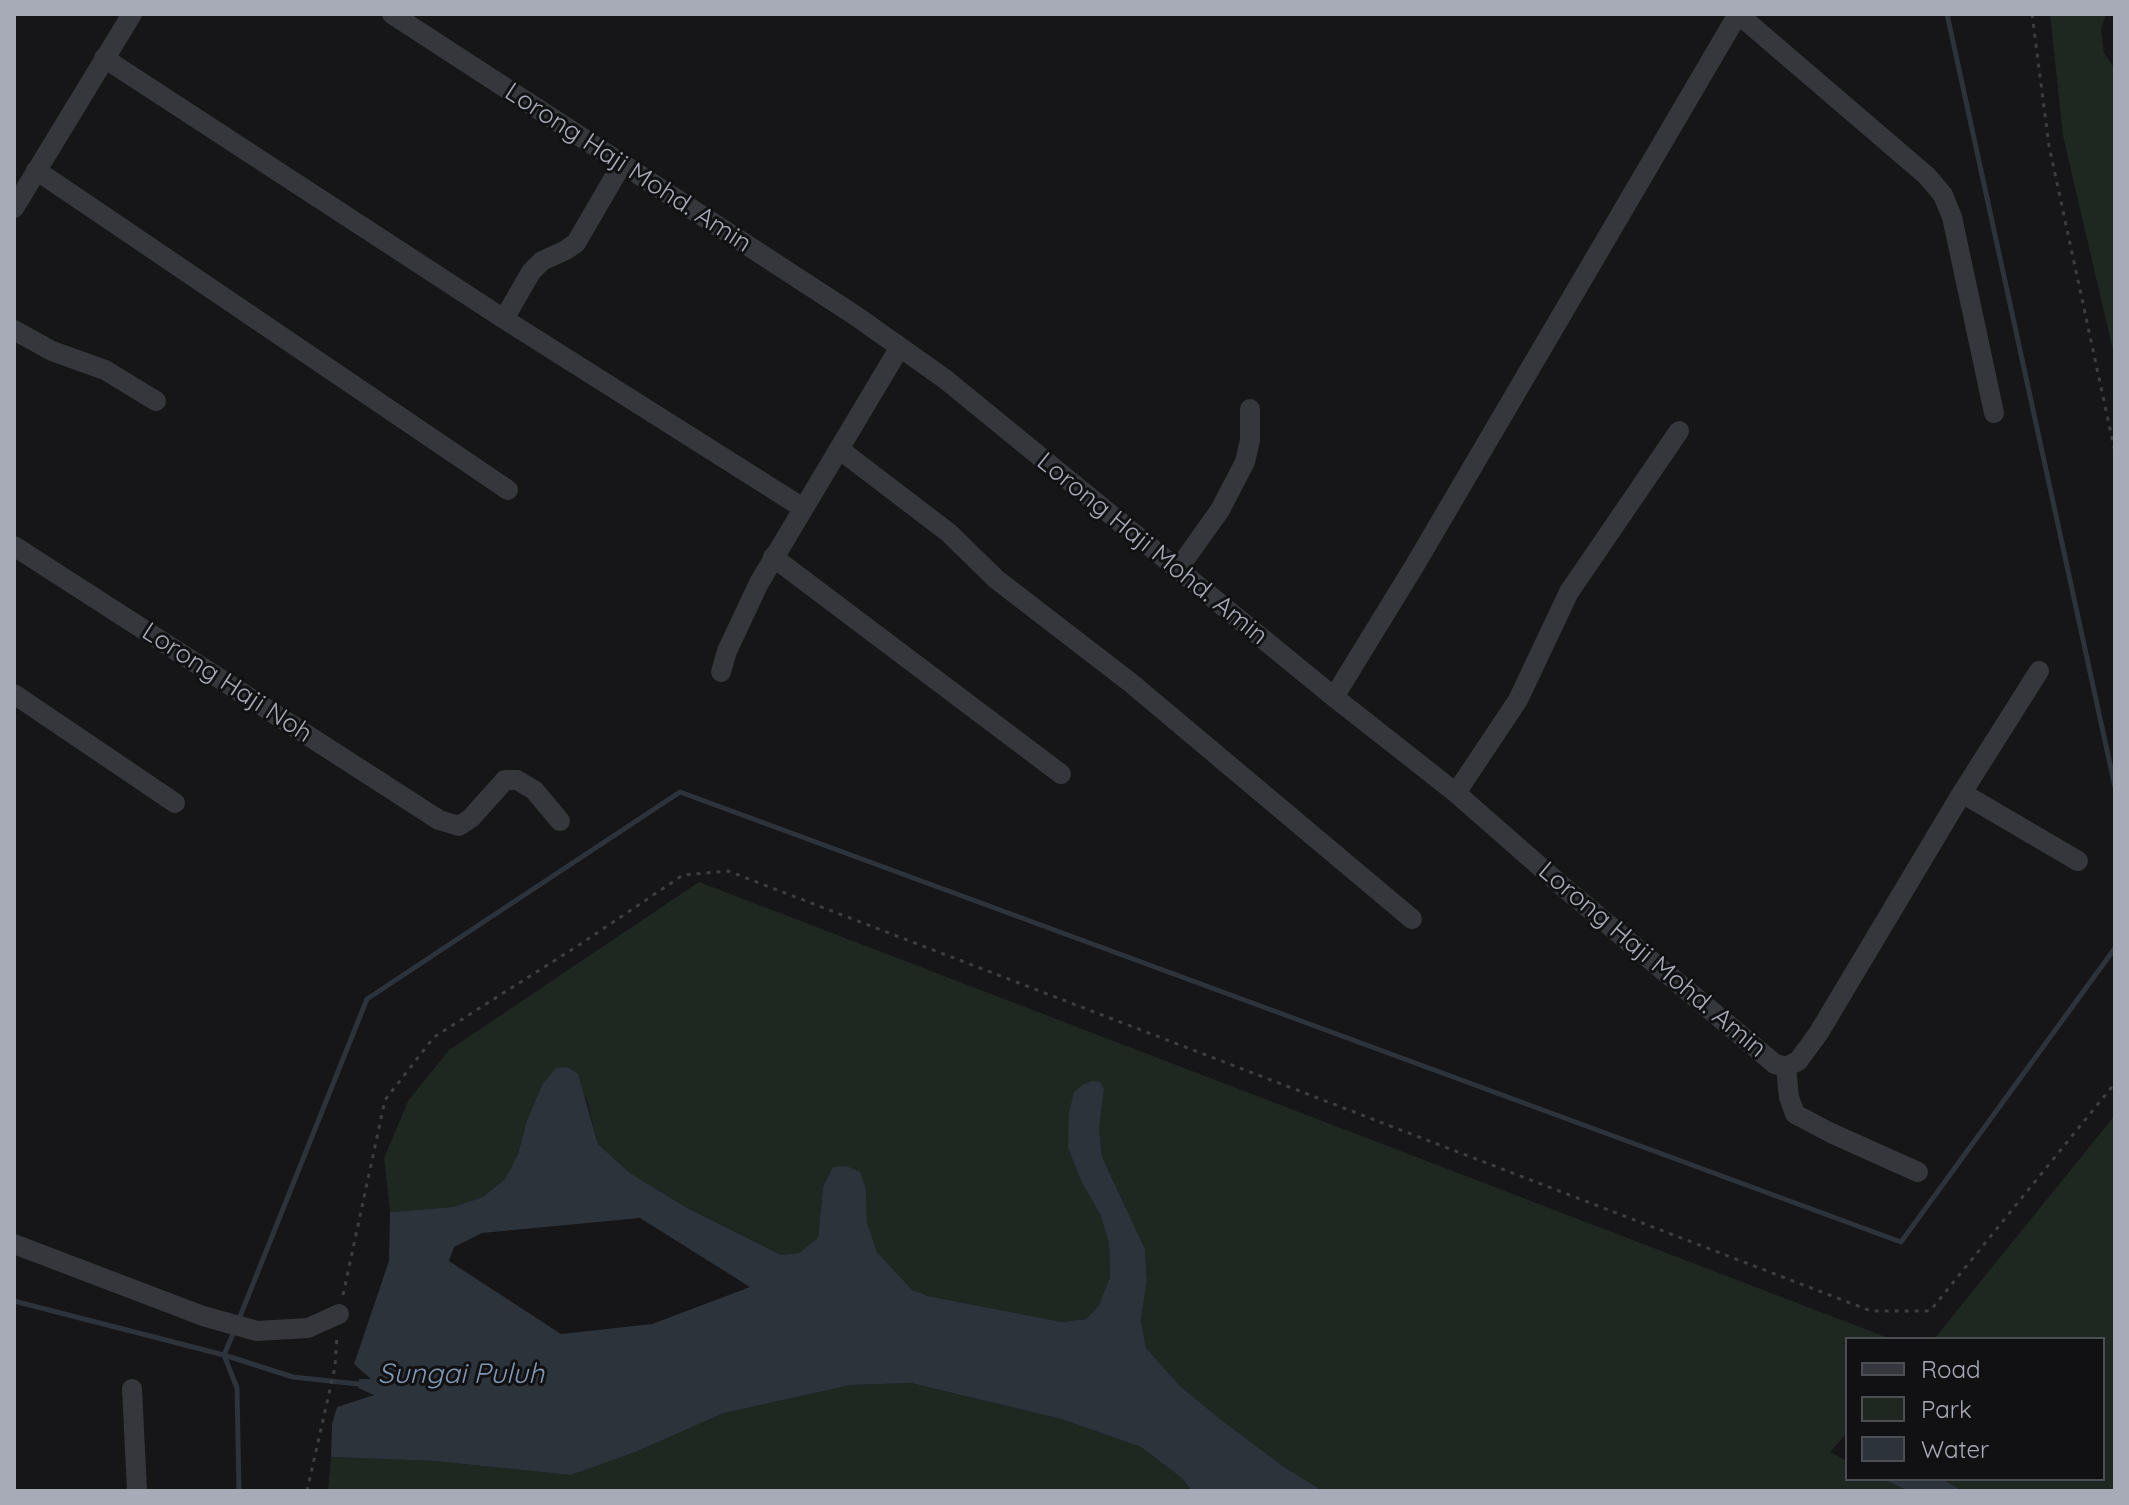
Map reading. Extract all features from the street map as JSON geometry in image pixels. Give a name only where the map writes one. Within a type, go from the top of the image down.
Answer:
[{"type":"street","points":[[16,201],[132,14]]},
{"type":"street","name":"Lorong Haji Mohd. Amin","points":[[392,14],[945,379],[1456,793],[1775,1064],[1786,1067],[1798,1061],[1852,981],[1962,793],[2039,671]]},
{"type":"street","points":[[1334,697],[1415,565],[1738,14],[1927,176],[1943,195],[1952,217],[1994,413]]},
{"type":"street","points":[[104,58],[504,319],[803,508]]},
{"type":"street","points":[[504,319],[531,272],[542,261],[576,243],[622,164]]},
{"type":"street","points":[[36,170],[508,490]]},
{"type":"street","points":[[14,330],[52,351],[105,370],[156,401]]},
{"type":"street","points":[[721,672],[734,637],[773,557],[900,347]]},
{"type":"street","points":[[1178,569],[1220,510],[1245,462],[1250,440],[1250,409]]},
{"type":"street","points":[[1456,793],[1518,700],[1569,592],[1679,431]]},
{"type":"street","points":[[839,449],[949,533],[996,579],[1131,683],[1412,919]]},
{"type":"street","name":"Lorong Haji Noh","points":[[14,546],[439,820],[459,826],[471,818],[505,780],[517,780],[534,790],[560,821]]},
{"type":"street","points":[[773,557],[1061,774]]},
{"type":"street","points":[[14,694],[175,803]]},
{"type":"street","points":[[1962,793],[2078,861]]},
{"type":"street","points":[[1786,1067],[1789,1097],[1795,1114],[1918,1172]]},
{"type":"street","points":[[14,1244],[203,1316],[257,1331],[308,1328],[339,1314]]},
{"type":"street","points":[[132,1389],[137,1491]]},
{"type":"path","points":[[2032,14],[2049,146],[2115,452]]},
{"type":"path","points":[[307,1491],[328,1403],[335,1367],[339,1314],[385,1100],[434,1037],[683,875],[728,871],[1871,1311],[1930,1311],[2115,1083]]},
{"type":"green space","points":[[2050,14],[2106,14],[2101,29],[2104,53],[2115,69],[2115,359],[2063,136]]},
{"type":"green space","points":[[699,882],[1886,1337],[1845,1337],[1845,1435],[1830,1452],[1845,1460],[1845,1481],[1887,1481],[1908,1491],[1323,1491],[1221,1421],[1180,1386],[1146,1348],[1141,1320],[1147,1280],[1145,1249],[1102,1157],[1099,1129],[1104,1089],[1068,1148],[1081,1181],[1100,1214],[1109,1243],[1110,1277],[1099,1305],[1086,1319],[1062,1322],[912,1291],[877,1252],[867,1222],[866,1189],[846,1166],[833,1168],[823,1187],[818,1238],[799,1253],[781,1255],[689,1209],[630,1173],[598,1144],[586,1097],[542,1085],[527,1120],[518,1154],[505,1179],[483,1197],[453,1207],[390,1212],[384,1158],[408,1101],[449,1050]]},
{"type":"green space","points":[[2115,1115],[2115,1491],[1963,1491],[1946,1481],[2105,1481],[2105,1337],[1936,1337]]},
{"type":"green space","points":[[911,1383],[1061,1419],[1141,1447],[1183,1479],[1192,1491],[328,1491],[331,1457],[434,1461],[571,1475],[633,1453],[724,1413],[851,1385]]},
{"type":"water","name":"Sungai Puluh","points":[[567,1067],[578,1074],[598,1144],[630,1173],[689,1209],[781,1255],[799,1253],[818,1238],[823,1187],[833,1167],[846,1166],[860,1172],[866,1189],[867,1222],[877,1252],[912,1290],[928,1296],[1062,1322],[1086,1319],[1099,1305],[1110,1277],[1109,1243],[1100,1214],[1081,1181],[1068,1148],[1069,1113],[1074,1092],[1092,1081],[1100,1082],[1104,1089],[1099,1129],[1102,1157],[1145,1249],[1147,1280],[1141,1320],[1146,1348],[1180,1386],[1221,1420],[1284,1467],[1323,1491],[1192,1491],[1183,1479],[1141,1447],[1061,1419],[911,1383],[851,1385],[724,1413],[633,1453],[571,1475],[434,1461],[331,1457],[332,1424],[337,1407],[374,1395],[358,1388],[359,1379],[371,1379],[354,1364],[389,1261],[390,1212],[453,1207],[483,1197],[505,1179],[518,1154],[527,1120],[542,1085],[556,1068]],"holes":[[[640,1218],[750,1287],[652,1324],[561,1334],[449,1261],[454,1247],[482,1233]]]},
{"type":"water","points":[[1887,1481],[1946,1481],[1963,1491],[1908,1491]]},
{"type":"waterway","points":[[1947,14],[2115,787]]},
{"type":"waterway","points":[[239,1319],[367,999],[680,792],[1901,1242],[2115,948]]},
{"type":"waterway","points":[[14,1301],[224,1355],[293,1377],[358,1384]]},
{"type":"waterway","points":[[235,1329],[224,1355],[237,1388],[239,1491]]}]
